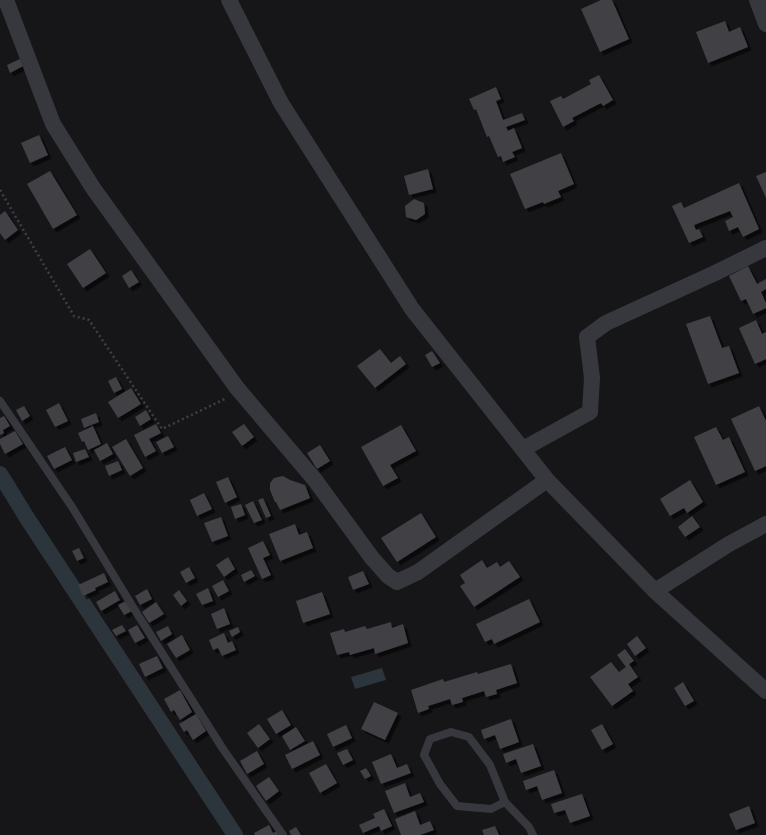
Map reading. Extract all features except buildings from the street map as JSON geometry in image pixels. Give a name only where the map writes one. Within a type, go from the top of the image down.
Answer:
[{"type":"street","points":[[6,0],[53,124],[93,188],[241,392],[315,480],[372,558],[388,576],[397,582],[418,572],[547,480]]},
{"type":"street","points":[[229,0],[281,103],[412,309],[547,480],[655,591],[766,691]]},
{"type":"street","points":[[757,0],[766,24]]},
{"type":"street","points":[[523,449],[590,412],[592,378],[587,337],[606,323],[766,248]]},
{"type":"street","points":[[655,591],[729,544],[766,524]]},
{"type":"lane","points":[[0,401],[72,507],[136,612],[223,749],[283,835]]},
{"type":"lane","points":[[505,802],[491,808],[457,806],[440,784],[424,755],[430,739],[451,732],[469,737],[490,765],[505,802],[529,827],[533,835]]},
{"type":"path","points":[[0,190],[74,316],[89,320],[162,429],[241,392]]},
{"type":"shaded area","points":[[382,668],[386,680],[355,689],[351,677]]},
{"type":"waterway","points":[[0,474],[27,518],[235,835]]}]
